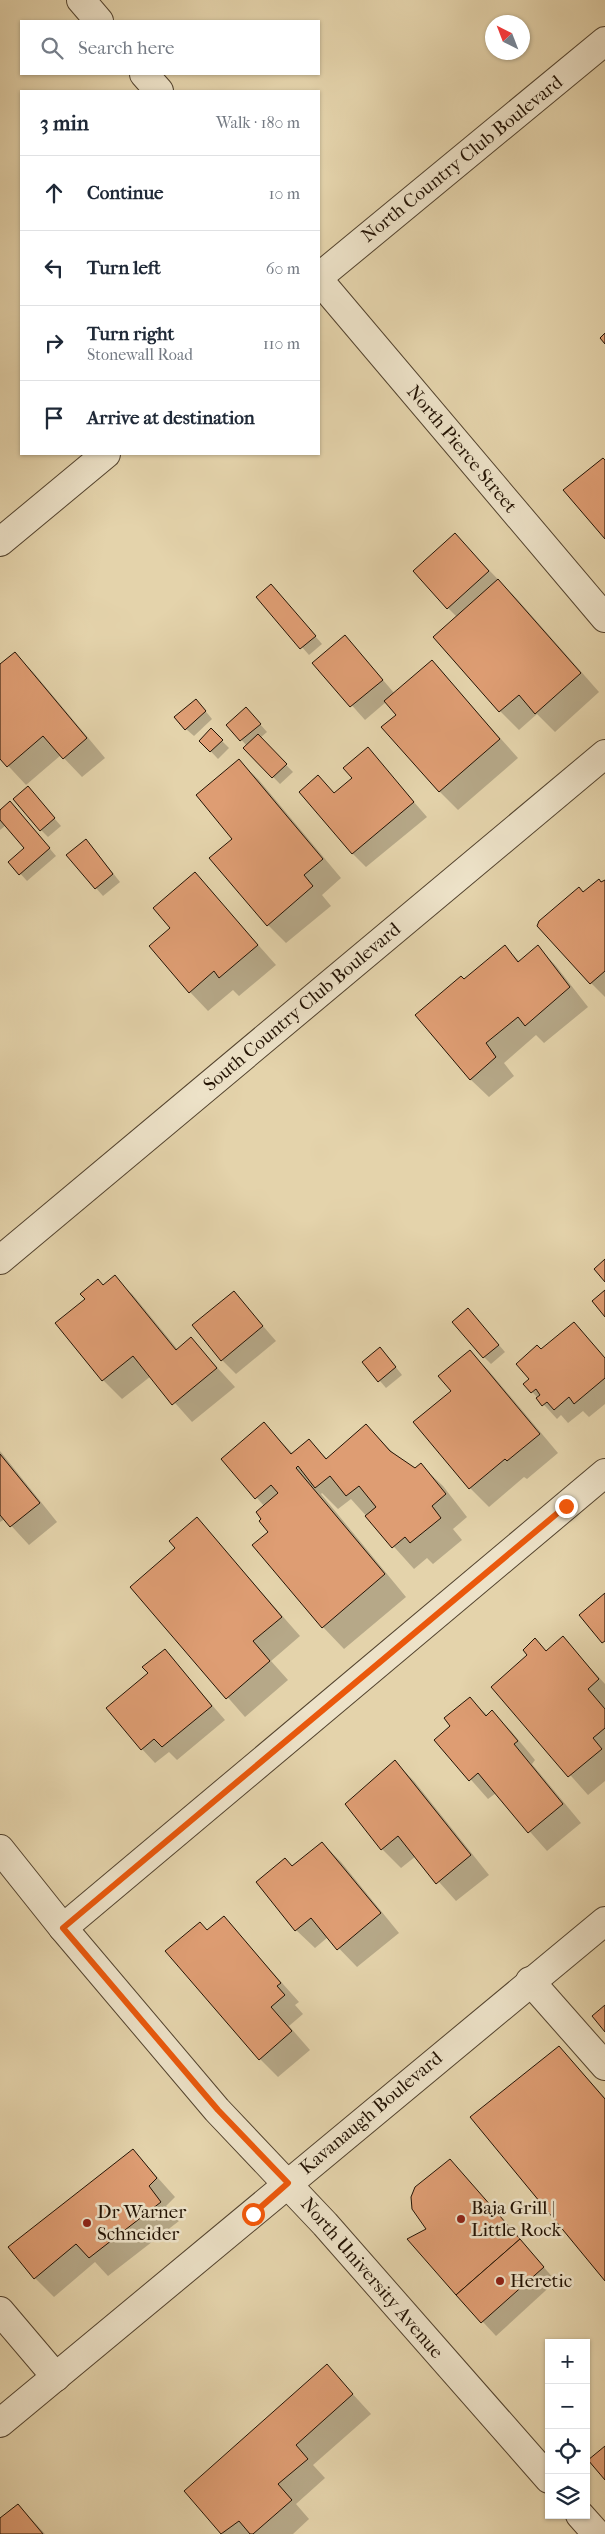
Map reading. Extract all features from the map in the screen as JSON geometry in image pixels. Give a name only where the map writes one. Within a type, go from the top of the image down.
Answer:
[{"type":"street","points":[[81,0],[98,20]]},
{"type":"street","name":"North Country Club Boulevard","points":[[320,278],[605,41]]},
{"type":"street","points":[[145,75],[158,90]]},
{"type":"street","name":"North Pierce Street","points":[[320,280],[605,618]]},
{"type":"street","points":[[0,542],[105,455]]},
{"type":"street","name":"South Country Club Boulevard","points":[[0,1260],[605,754]]},
{"type":"street","points":[[63,1928],[605,1473]]},
{"type":"street","name":"North University Avenue","points":[[0,1850],[63,1928],[218,2110],[288,2183],[545,2474]]},
{"type":"street","name":"Kavanaugh Boulevard","points":[[0,2423],[605,1920]]},
{"type":"street","points":[[530,1981],[605,2066]]},
{"type":"street","points":[[0,2311],[56,2377]]},
{"type":"street","points":[[584,2519],[597,2534]]},
{"type":"building","points":[[605,333],[605,344],[600,338]]},
{"type":"building","points":[[603,458],[605,460],[605,539],[563,490]]},
{"type":"building","points":[[455,533],[489,571],[447,609],[413,571]]},
{"type":"building","points":[[498,579],[581,673],[535,714],[519,695],[499,712],[433,637]]},
{"type":"building","points":[[271,584],[316,636],[300,649],[256,597]]},
{"type":"building","points":[[345,635],[383,680],[350,707],[312,663]]},
{"type":"building","points":[[15,652],[87,738],[63,759],[43,736],[7,767],[0,759],[0,664]]},
{"type":"building","points":[[432,660],[500,739],[439,792],[381,727],[396,715],[384,701]]},
{"type":"building","points":[[196,699],[206,711],[185,730],[174,717]]},
{"type":"building","points":[[246,707],[261,724],[240,741],[226,725]]},
{"type":"building","points":[[211,728],[223,740],[210,752],[199,741]]},
{"type":"building","points":[[258,734],[287,764],[272,778],[243,748]]},
{"type":"building","points":[[368,747],[414,802],[352,854],[299,792],[318,775],[334,793],[352,778],[343,768]]},
{"type":"building","points":[[239,759],[323,859],[304,875],[313,886],[267,926],[209,858],[232,839],[196,795]]},
{"type":"building","points":[[28,786],[55,818],[40,831],[13,799]]},
{"type":"building","points":[[10,801],[50,848],[19,875],[8,862],[24,848],[0,820],[0,810]]},
{"type":"building","points":[[86,839],[113,874],[95,889],[66,855]]},
{"type":"building","points":[[195,872],[258,945],[219,978],[214,971],[189,993],[149,946],[170,928],[153,908]]},
{"type":"building","points":[[599,879],[601,882],[605,880],[605,971],[590,984],[537,926],[539,921],[579,887],[583,892]]},
{"type":"building","points":[[505,945],[518,962],[538,945],[570,987],[525,1026],[518,1017],[486,1043],[496,1057],[470,1080],[415,1015],[461,976],[464,979]]},
{"type":"building","points":[[605,1259],[605,1282],[594,1269]]},
{"type":"building","points":[[115,1275],[176,1350],[191,1337],[217,1368],[172,1405],[133,1356],[102,1381],[55,1323],[85,1299],[80,1294],[98,1279],[103,1285]]},
{"type":"building","points":[[605,1290],[605,1317],[592,1301]]},
{"type":"building","points":[[234,1291],[263,1326],[221,1361],[192,1325]]},
{"type":"building","points":[[468,1308],[499,1345],[483,1358],[452,1322]]},
{"type":"building","points":[[574,1322],[605,1358],[605,1378],[574,1404],[569,1397],[554,1410],[547,1402],[542,1406],[536,1398],[540,1395],[536,1389],[531,1393],[523,1384],[529,1379],[516,1364],[537,1345],[541,1349]]},
{"type":"building","points":[[380,1347],[396,1367],[378,1382],[362,1362]]},
{"type":"building","points":[[470,1350],[540,1434],[507,1461],[505,1459],[469,1489],[413,1422],[451,1391],[438,1376]]},
{"type":"building","points":[[264,1422],[291,1454],[309,1439],[326,1459],[366,1424],[390,1451],[415,1468],[421,1463],[446,1494],[432,1506],[441,1518],[410,1543],[405,1537],[392,1548],[365,1516],[376,1507],[359,1486],[346,1496],[330,1476],[315,1488],[298,1466],[296,1468],[385,1574],[322,1628],[252,1545],[268,1532],[259,1521],[261,1519],[256,1512],[278,1493],[271,1485],[255,1499],[221,1459]]},
{"type":"building","points":[[0,1454],[40,1503],[10,1527],[0,1515]]},
{"type":"building","points":[[197,1517],[282,1617],[253,1641],[270,1661],[226,1699],[130,1587],[175,1548],[169,1541]]},
{"type":"building","points":[[605,1593],[605,1641],[602,1643],[579,1615]]},
{"type":"building","points":[[563,1636],[599,1679],[588,1689],[605,1709],[605,1728],[593,1738],[602,1749],[568,1777],[491,1687],[527,1655],[523,1650],[535,1638],[546,1651]]},
{"type":"building","points":[[165,1649],[212,1706],[162,1747],[154,1739],[141,1750],[106,1708],[148,1673],[142,1667]]},
{"type":"building","points":[[470,1697],[486,1716],[492,1710],[518,1741],[514,1744],[563,1804],[528,1833],[478,1773],[469,1781],[434,1740],[450,1726],[444,1718]]},
{"type":"building","points":[[395,1760],[471,1855],[436,1884],[398,1836],[381,1850],[345,1804]]},
{"type":"building","points":[[322,1842],[381,1913],[337,1950],[311,1918],[295,1931],[256,1882],[285,1858],[292,1866]]},
{"type":"building","points":[[224,1916],[281,1983],[277,1986],[285,1995],[271,2007],[292,2031],[259,2060],[165,1951],[200,1922],[207,1930]]},
{"type":"building","points":[[605,2005],[605,2032],[592,2016]]},
{"type":"building","points":[[559,2046],[605,2099],[605,2281],[470,2117]]},
{"type":"building","name":"Dr Warner Schneider","points":[[133,2149],[157,2178],[149,2186],[161,2202],[89,2258],[76,2244],[34,2279],[8,2247]]},
{"type":"building","name":"Baja Grill | Little Rock","points":[[450,2159],[520,2239],[456,2295],[407,2239],[426,2229],[412,2209],[411,2197],[415,2187]]},
{"type":"building","name":"Heretic","points":[[520,2239],[544,2267],[481,2323],[456,2295]]},
{"type":"building","points":[[327,2364],[353,2394],[296,2445],[308,2459],[278,2484],[292,2500],[253,2534],[250,2534],[239,2521],[221,2534],[184,2491]]},
{"type":"building","points":[[605,2446],[605,2480],[590,2462],[590,2458]]},
{"type":"building","points":[[18,2504],[43,2534],[0,2534],[0,2518]]},
{"type":"place","name":"Baja Grill | Little Rock","points":[[461,2219]]},
{"type":"place","name":"Dr Warner Schneider","points":[[87,2223]]},
{"type":"place","name":"Heretic","points":[[500,2281]]},
{"type":"route","points":[[253,2214],[288,2183],[218,2110],[63,1928],[566,1506]]}]
